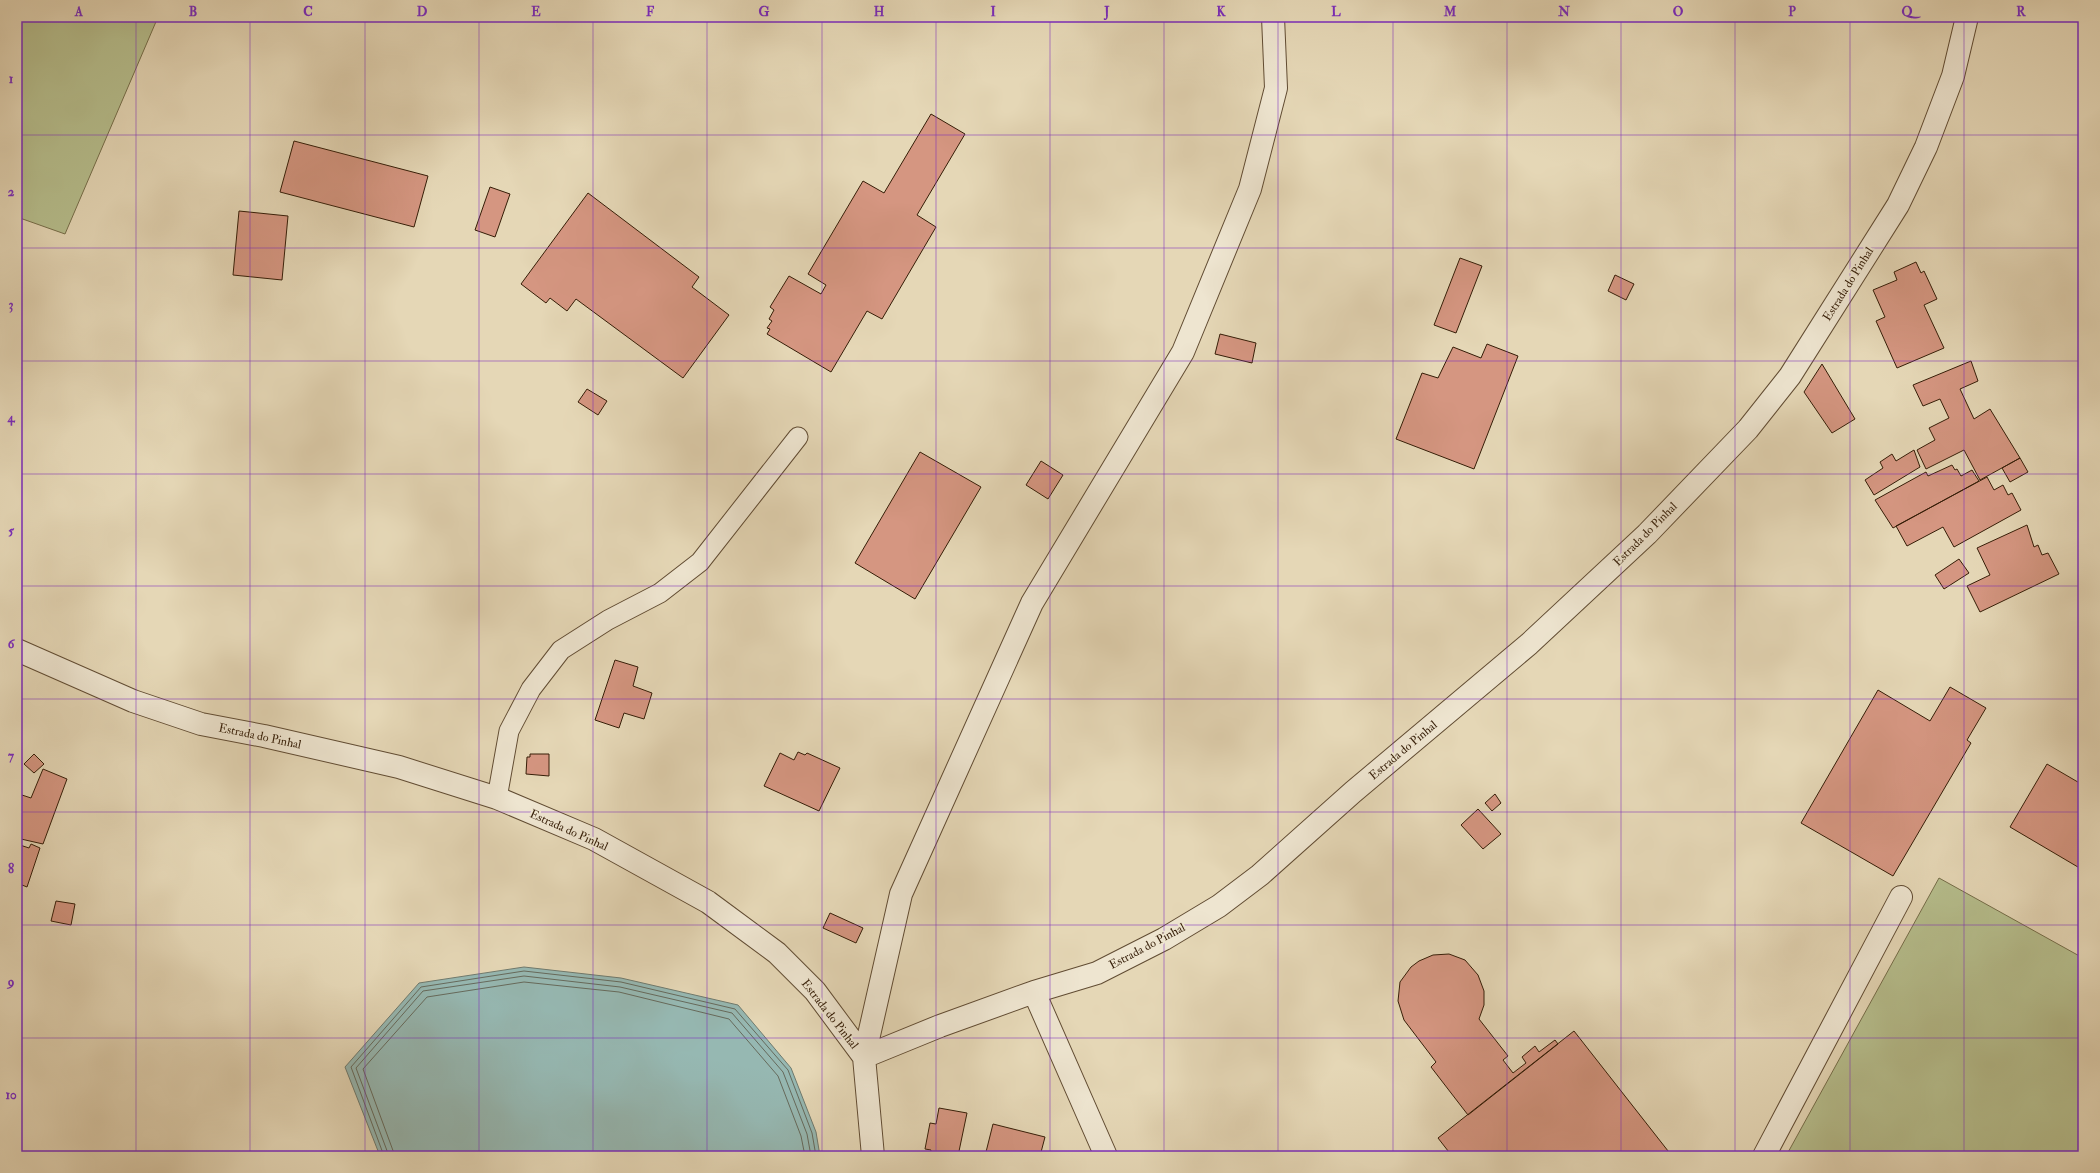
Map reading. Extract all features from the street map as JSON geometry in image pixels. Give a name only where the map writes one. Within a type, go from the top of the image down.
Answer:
[{"type":"street","points":[[872,1156],[864,1057],[901,894],[1032,603],[1183,352],[1250,189],[1276,88],[1273,17]]},
{"type":"street","name":"Estrada do Pinhal","points":[[17,650],[134,701],[201,724],[264,736],[399,768],[497,798],[594,840],[708,902],[782,958],[815,991],[864,1057],[940,1026],[1034,992],[1098,973],[1164,939],[1219,906],[1308,834],[1353,792],[1529,644],[1647,534],[1748,429],[1790,376],[1898,205],[1926,147],[1953,76],[1967,17]]},
{"type":"street","points":[[1764,1156],[1900,898]]},
{"type":"street","points":[[1034,992],[1106,1156]]},
{"type":"lane","points":[[497,798],[509,731],[531,689],[560,650],[608,620],[660,593],[700,562],[798,437]]},
{"type":"green space","points":[[17,17],[158,17],[65,234],[17,217]]},
{"type":"green space","points":[[1939,878],[2083,958],[2083,1156],[1786,1156]]},
{"type":"water","points":[[524,967],[621,978],[738,1005],[791,1068],[816,1132],[820,1156],[380,1156],[345,1067],[419,983]]},
{"type":"building","points":[[931,114],[965,134],[917,215],[936,227],[882,319],[867,311],[831,372],[767,334],[770,329],[767,328],[772,321],[769,319],[774,310],[770,307],[789,276],[821,294],[826,285],[808,274],[863,181],[884,193]]},
{"type":"building","points":[[294,141],[428,176],[414,227],[280,192]]},
{"type":"building","points":[[490,187],[510,194],[495,237],[475,230]]},
{"type":"building","points":[[588,193],[699,277],[692,287],[729,315],[683,378],[576,299],[567,311],[550,298],[546,303],[521,284]]},
{"type":"building","points":[[239,211],[288,216],[282,280],[233,275]]},
{"type":"building","points":[[1460,258],[1482,266],[1456,333],[1434,325]]},
{"type":"building","points":[[1916,262],[1921,273],[1924,271],[1937,299],[1924,305],[1944,348],[1897,368],[1876,321],[1885,317],[1873,290],[1897,280],[1894,272]]},
{"type":"building","points":[[1615,275],[1634,284],[1626,300],[1608,291]]},
{"type":"building","points":[[1220,334],[1256,343],[1252,363],[1215,354]]},
{"type":"building","points":[[1487,344],[1518,356],[1474,469],[1396,439],[1422,373],[1438,378],[1453,347],[1481,358]]},
{"type":"building","points":[[1971,361],[1978,381],[1960,389],[1974,419],[1990,409],[2020,458],[1980,480],[1964,450],[1926,469],[1917,450],[1935,440],[1929,428],[1949,418],[1940,399],[1923,406],[1913,385]]},
{"type":"building","points":[[1822,364],[1855,419],[1832,433],[1804,392]]},
{"type":"building","points":[[587,389],[607,401],[598,415],[578,402]]},
{"type":"building","points":[[1914,450],[1920,467],[1874,495],[1865,480],[1883,468],[1880,462],[1892,454],[1896,461]]},
{"type":"building","points":[[920,452],[981,487],[915,599],[855,563]]},
{"type":"building","points":[[2020,458],[2028,472],[2010,482],[2002,468]]},
{"type":"building","points":[[1041,461],[1063,475],[1048,499],[1026,485]]},
{"type":"building","points":[[1952,465],[1955,470],[1957,469],[1961,476],[1972,470],[1979,481],[1893,528],[1875,500],[1926,472],[1928,476]]},
{"type":"building","points":[[1987,477],[1994,490],[2003,485],[2008,495],[2012,493],[2021,510],[1954,547],[1943,527],[1907,546],[1896,526]]},
{"type":"building","points":[[2027,525],[2034,547],[2038,545],[2042,555],[2048,553],[2059,574],[1980,612],[1967,586],[1990,575],[1977,548]]},
{"type":"building","points":[[1959,559],[1969,573],[1944,589],[1935,575]]},
{"type":"building","points":[[615,660],[638,667],[633,686],[652,693],[644,719],[624,713],[619,728],[595,720]]},
{"type":"building","points":[[1950,687],[1986,708],[1967,740],[1971,743],[1893,876],[1801,823],[1878,690],[1930,721]]},
{"type":"building","points":[[798,752],[805,755],[807,753],[840,768],[819,811],[764,786],[780,753],[794,760]]},
{"type":"building","points":[[34,754],[44,764],[34,773],[24,764]]},
{"type":"building","points":[[530,754],[549,754],[549,776],[526,774],[527,757],[530,757]]},
{"type":"building","points":[[2047,764],[2083,785],[2083,870],[2010,827]]},
{"type":"building","points":[[43,769],[67,779],[43,844],[21,839],[20,842],[17,841],[17,809],[22,795],[31,798]]},
{"type":"building","points":[[1495,794],[1501,803],[1492,811],[1485,803]]},
{"type":"building","points":[[1478,809],[1501,834],[1483,849],[1461,825]]},
{"type":"building","points":[[17,844],[29,848],[31,844],[40,848],[27,887],[17,883]]},
{"type":"building","points":[[56,901],[75,904],[71,925],[51,921]]},
{"type":"building","points":[[830,913],[863,928],[856,943],[823,928]]},
{"type":"building","points":[[1449,954],[1465,960],[1478,975],[1484,991],[1484,1005],[1479,1019],[1508,1056],[1503,1060],[1513,1073],[1526,1063],[1522,1057],[1535,1046],[1539,1052],[1555,1040],[1558,1044],[1468,1115],[1431,1067],[1436,1062],[1404,1020],[1398,1001],[1400,982],[1411,967],[1419,961],[1433,955]]},
{"type":"building","points":[[1574,1031],[1672,1156],[1543,1156],[1540,1152],[1535,1156],[1452,1156],[1438,1138]]},
{"type":"building","points":[[939,1108],[967,1113],[958,1156],[930,1156],[931,1150],[925,1149],[930,1123],[936,1124]]},
{"type":"building","points":[[993,1124],[1045,1137],[1040,1156],[985,1156]]}]
